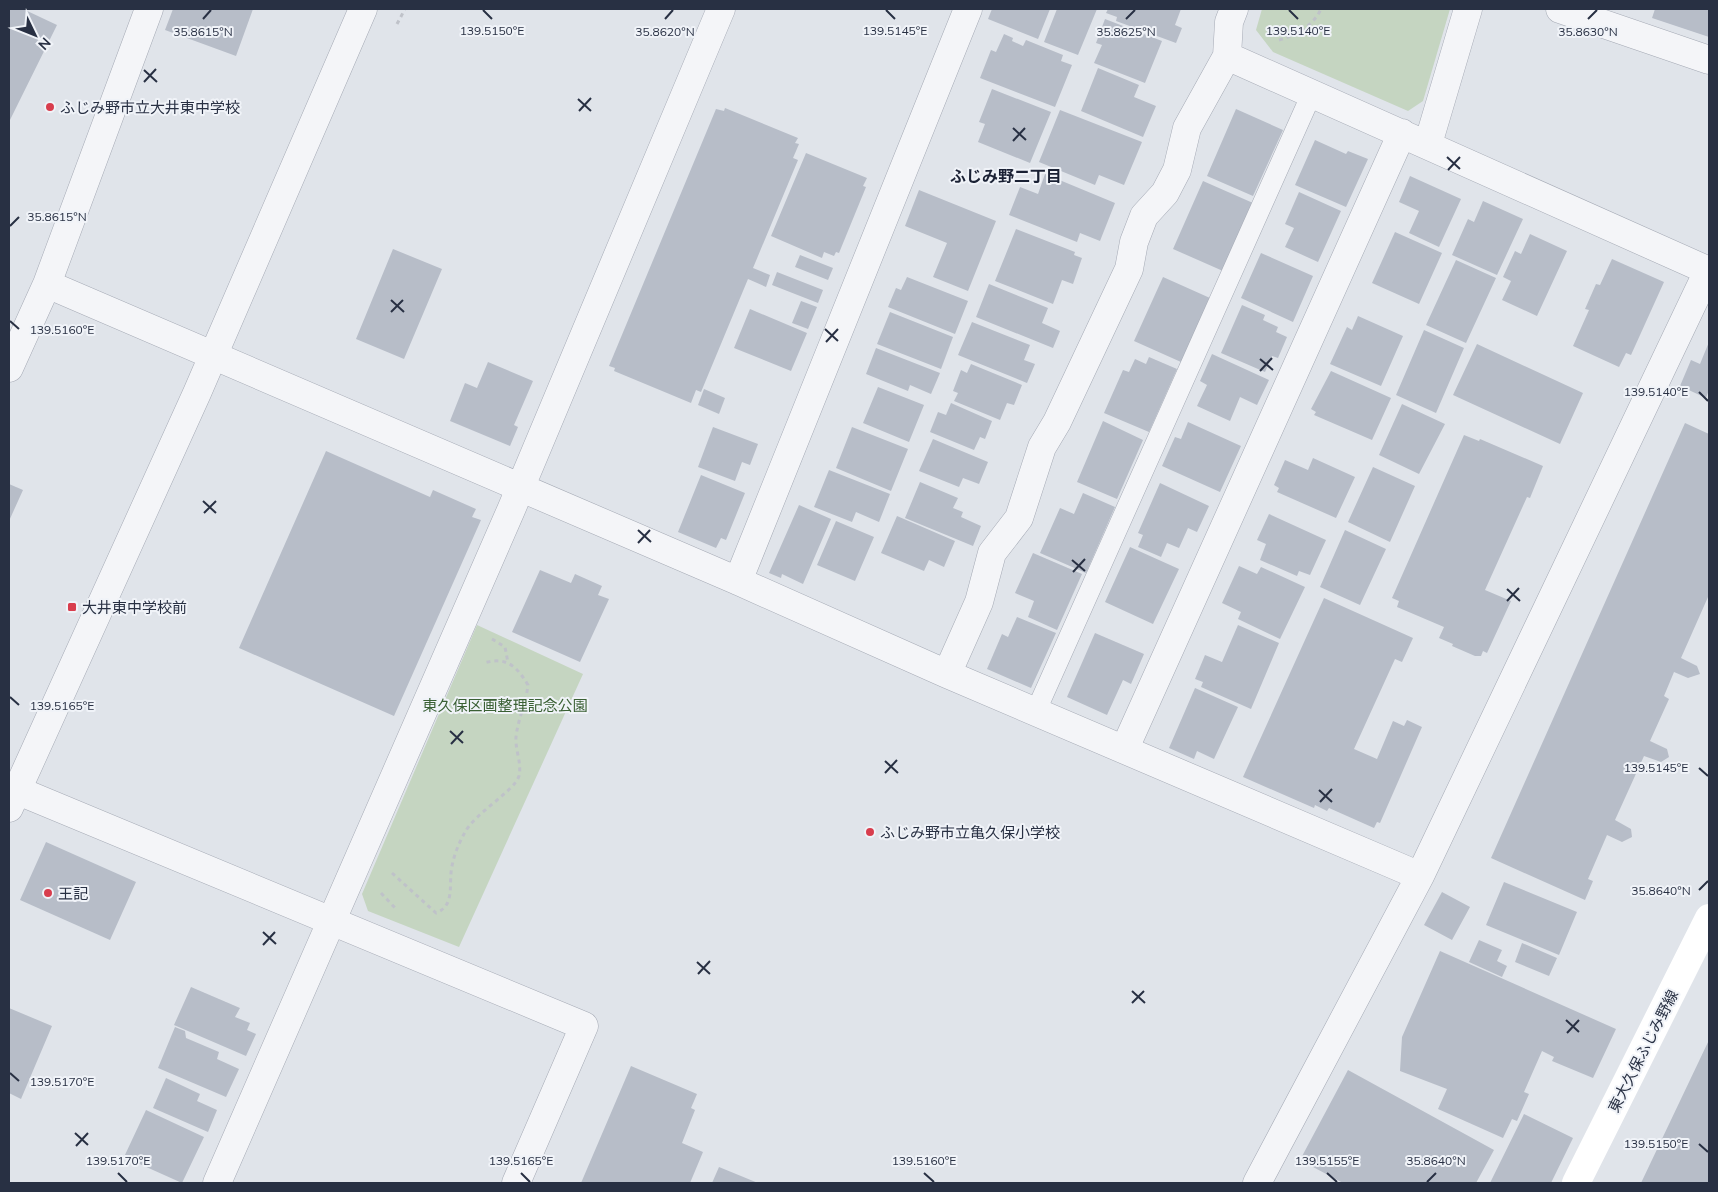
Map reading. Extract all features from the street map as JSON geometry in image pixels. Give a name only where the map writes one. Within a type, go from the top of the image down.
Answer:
[{"type":"main road","name":"東大久保ふじみ野線","points":[[1576,1183],[1709,918]]},
{"type":"street","points":[[9,368],[47,284],[149,9]]},
{"type":"street","points":[[363,9],[213,356],[11,795],[332,920],[584,1026],[516,1183]]},
{"type":"street","points":[[217,1183],[520,488],[722,9]]},
{"type":"street","points":[[738,581],[968,9]]},
{"type":"street","points":[[947,674],[979,602],[992,553],[1019,518],[1042,447],[1057,422],[1130,269],[1134,242],[1144,216],[1165,193],[1177,170],[1187,128],[1227,56],[1229,22],[1234,9]]},
{"type":"street","points":[[1428,144],[1468,9]]},
{"type":"street","points":[[1560,9],[1709,60]]},
{"type":"street","points":[[1227,56],[1428,144],[1709,271],[1420,876],[1257,1183]]},
{"type":"street","points":[[1125,748],[1402,134]]},
{"type":"street","points":[[47,284],[738,581],[947,674],[1125,748],[1420,876]]},
{"type":"lane","points":[[1036,710],[1312,93]]},
{"type":"path","points":[[1274,41],[1296,35],[1311,23],[1321,9]]},
{"type":"path","points":[[390,872],[436,913],[444,910],[450,901],[452,866],[464,832],[476,816],[514,784],[519,776],[516,741],[518,721],[528,685],[518,668],[508,663],[487,662],[478,666]]},
{"type":"path","points":[[380,887],[381,893],[398,911]]},
{"type":"green space","points":[[1262,9],[1450,9],[1423,101],[1408,111],[1273,52],[1256,30]]},
{"type":"green space","name":"東久保区画整理記念公園","points":[[477,625],[583,674],[459,947],[368,911],[362,894]]},
{"type":"building","points":[[9,9],[23,9],[57,25],[9,122]]},
{"type":"building","points":[[173,9],[253,9],[236,56],[165,30]]},
{"type":"building","points":[[992,9],[1050,9],[1038,39],[988,19]]},
{"type":"building","points":[[1057,9],[1097,9],[1078,55],[1044,42]]},
{"type":"building","points":[[1108,9],[1181,9],[1175,25],[1182,28],[1176,43],[1116,21],[1117,17],[1106,13]]},
{"type":"building","points":[[1655,9],[1709,9],[1709,37],[1652,18]]},
{"type":"building","points":[[1105,19],[1162,41],[1145,83],[1094,63],[1102,45],[1096,43]]},
{"type":"building","points":[[1004,34],[1013,38],[1012,41],[1023,46],[1026,40],[1063,55],[1061,61],[1072,65],[1055,107],[980,78],[991,50],[996,52]]},
{"type":"building","points":[[1098,68],[1139,85],[1134,97],[1156,106],[1143,137],[1081,111]]},
{"type":"building","points":[[992,89],[1051,112],[1030,163],[978,142],[985,124],[979,122]]},
{"type":"building","points":[[725,108],[798,138],[795,143],[799,144],[793,158],[798,160],[753,268],[770,275],[766,287],[748,279],[701,392],[696,390],[691,403],[614,371],[615,368],[609,366],[716,109],[724,111]]},
{"type":"building","points":[[1236,109],[1283,130],[1253,196],[1207,176]]},
{"type":"building","points":[[1060,110],[1142,142],[1124,185],[1099,175],[1095,185],[1039,162]]},
{"type":"building","points":[[1315,140],[1346,154],[1348,151],[1368,159],[1346,207],[1295,185]]},
{"type":"building","points":[[806,153],[867,178],[863,186],[866,187],[839,253],[836,252],[834,256],[824,252],[822,258],[771,236]]},
{"type":"building","points":[[1045,174],[1115,203],[1100,241],[1080,233],[1077,242],[1009,215],[1020,187],[1038,194]]},
{"type":"building","points":[[1410,176],[1461,199],[1439,247],[1409,233],[1419,211],[1399,202]]},
{"type":"building","points":[[1203,181],[1253,203],[1223,271],[1173,249]]},
{"type":"building","points":[[919,190],[996,221],[968,291],[933,277],[947,243],[905,226]]},
{"type":"building","points":[[1299,192],[1341,211],[1318,262],[1285,247],[1294,228],[1285,224]]},
{"type":"building","points":[[1483,201],[1523,219],[1497,275],[1452,255],[1468,219],[1474,222]]},
{"type":"building","points":[[1016,229],[1075,252],[1074,255],[1082,258],[1073,284],[1062,280],[1053,304],[995,281]]},
{"type":"building","points":[[1395,232],[1442,253],[1419,304],[1372,283]]},
{"type":"building","points":[[1530,234],[1567,251],[1537,316],[1502,300],[1511,281],[1503,277],[1515,251],[1521,254]]},
{"type":"building","points":[[393,249],[442,269],[404,359],[356,339]]},
{"type":"building","points":[[1261,253],[1313,276],[1293,322],[1241,298]]},
{"type":"building","points":[[800,255],[833,268],[828,280],[795,267]]},
{"type":"building","points":[[1612,259],[1664,282],[1631,355],[1626,353],[1619,367],[1573,346],[1589,310],[1585,309],[1596,284],[1600,285]]},
{"type":"building","points":[[1456,260],[1496,278],[1466,343],[1426,325]]},
{"type":"building","points":[[777,272],[823,290],[818,303],[772,285]]},
{"type":"building","points":[[907,277],[968,301],[955,334],[888,307],[896,288],[901,290]]},
{"type":"building","points":[[1163,277],[1210,298],[1181,362],[1134,341]]},
{"type":"building","points":[[989,284],[1048,308],[1042,323],[1060,331],[1053,348],[976,317]]},
{"type":"building","points":[[801,301],[817,307],[808,329],[792,323]]},
{"type":"building","points":[[1242,305],[1265,315],[1263,320],[1278,327],[1276,332],[1287,337],[1278,358],[1272,356],[1265,372],[1221,353]]},
{"type":"building","points":[[750,309],[807,333],[791,371],[734,348]]},
{"type":"building","points":[[890,312],[953,337],[941,369],[877,344]]},
{"type":"building","points":[[1358,316],[1403,336],[1381,386],[1330,364],[1347,327],[1352,330]]},
{"type":"building","points":[[972,322],[1030,345],[1024,360],[1035,364],[1027,383],[958,355]]},
{"type":"building","points":[[1424,330],[1464,348],[1436,413],[1396,395]]},
{"type":"building","points":[[1709,342],[1709,390],[1706,398],[1680,386],[1691,360],[1700,364]]},
{"type":"building","points":[[1477,344],[1583,393],[1560,444],[1453,395]]},
{"type":"building","points":[[876,348],[940,373],[931,394],[910,385],[908,391],[866,374]]},
{"type":"building","points":[[1212,354],[1269,380],[1257,405],[1240,397],[1230,421],[1197,406],[1207,385],[1200,381]]},
{"type":"building","points":[[1149,357],[1177,369],[1149,432],[1104,413],[1123,370],[1129,372],[1135,359],[1146,364]]},
{"type":"building","points":[[488,362],[533,381],[514,425],[518,427],[510,446],[450,421],[465,383],[477,388]]},
{"type":"building","points":[[971,364],[1022,385],[1014,405],[1007,403],[1000,420],[954,401],[958,393],[953,391],[961,370],[967,373]]},
{"type":"building","points":[[1331,371],[1391,398],[1372,440],[1314,415],[1316,412],[1311,409]]},
{"type":"building","points":[[878,387],[924,405],[909,442],[863,423]]},
{"type":"building","points":[[704,389],[725,398],[719,414],[698,405]]},
{"type":"building","points":[[951,403],[992,421],[985,439],[980,437],[974,450],[930,432],[938,412],[946,415]]},
{"type":"building","points":[[1402,404],[1445,424],[1419,474],[1379,455]]},
{"type":"building","points":[[1103,421],[1143,440],[1117,499],[1077,482]]},
{"type":"building","points":[[1188,422],[1241,446],[1220,492],[1162,466],[1175,437],[1181,439]]},
{"type":"building","points":[[1685,423],[1709,434],[1709,598],[1681,658],[1697,666],[1700,674],[1688,678],[1674,672],[1664,696],[1669,699],[1650,741],[1667,749],[1669,757],[1661,762],[1644,756],[1615,820],[1631,829],[1632,837],[1622,842],[1607,835],[1588,879],[1593,881],[1585,900],[1491,858]]},
{"type":"building","points":[[713,427],[758,444],[750,465],[742,462],[735,481],[698,467]]},
{"type":"building","points":[[852,427],[908,449],[891,491],[836,468]]},
{"type":"building","points":[[1464,435],[1479,441],[1480,439],[1543,466],[1530,498],[1527,497],[1485,590],[1511,601],[1487,653],[1483,651],[1481,656],[1475,656],[1439,638],[1444,627],[1397,607],[1399,601],[1392,598]]},
{"type":"building","points":[[933,439],[988,462],[979,484],[963,478],[959,487],[919,471]]},
{"type":"building","points":[[326,451],[430,497],[433,490],[476,509],[472,517],[481,520],[394,716],[239,648]]},
{"type":"building","points":[[1313,458],[1355,477],[1336,518],[1277,492],[1279,488],[1274,485],[1285,460],[1308,470]]},
{"type":"building","points":[[1373,467],[1415,486],[1390,542],[1348,522]]},
{"type":"building","points":[[829,470],[890,494],[879,522],[856,512],[852,522],[814,507]]},
{"type":"building","points":[[701,475],[745,493],[726,540],[721,538],[716,548],[678,532]]},
{"type":"building","points":[[920,482],[958,498],[953,508],[963,512],[961,517],[981,526],[973,546],[905,518]]},
{"type":"building","points":[[1160,483],[1209,506],[1197,532],[1188,528],[1179,548],[1167,543],[1161,557],[1138,547],[1143,535],[1138,533]]},
{"type":"building","points":[[9,484],[23,490],[9,521]]},
{"type":"building","points":[[1083,493],[1115,507],[1086,573],[1040,553],[1060,508],[1074,514]]},
{"type":"building","points":[[799,505],[831,519],[803,584],[782,574],[781,578],[769,573]]},
{"type":"building","points":[[1269,514],[1326,540],[1310,575],[1299,571],[1297,576],[1260,560],[1266,544],[1257,540]]},
{"type":"building","points":[[897,516],[955,541],[944,567],[929,560],[924,571],[881,553]]},
{"type":"building","points":[[836,521],[874,537],[855,581],[817,565]]},
{"type":"building","points":[[1345,530],[1386,549],[1360,605],[1320,587]]},
{"type":"building","points":[[1130,547],[1179,569],[1153,624],[1105,602]]},
{"type":"building","points":[[1033,553],[1082,574],[1057,630],[1028,617],[1034,601],[1015,593]]},
{"type":"building","points":[[1239,566],[1257,574],[1261,567],[1305,587],[1280,639],[1238,619],[1241,612],[1222,603]]},
{"type":"building","points":[[540,570],[571,583],[575,574],[602,586],[598,595],[609,599],[580,662],[512,632]]},
{"type":"building","points":[[1324,598],[1413,638],[1402,662],[1395,659],[1354,749],[1377,759],[1393,721],[1404,726],[1407,720],[1422,727],[1380,823],[1377,822],[1374,828],[1329,808],[1327,811],[1315,805],[1314,808],[1243,777]]},
{"type":"building","points":[[1017,617],[1056,633],[1031,688],[987,669],[1002,634],[1008,637]]},
{"type":"building","points":[[1238,625],[1279,643],[1251,709],[1201,687],[1203,682],[1195,679],[1205,655],[1222,662]]},
{"type":"building","points":[[1095,633],[1144,654],[1131,684],[1123,680],[1107,715],[1067,697]]},
{"type":"building","points":[[1195,688],[1238,707],[1214,759],[1197,751],[1194,759],[1169,748]]},
{"type":"building","points":[[46,842],[136,882],[110,940],[20,900]]},
{"type":"building","points":[[1504,882],[1577,912],[1559,955],[1486,925]]},
{"type":"building","points":[[1442,892],[1470,907],[1452,940],[1424,925]]},
{"type":"building","points":[[1479,940],[1502,950],[1497,961],[1507,966],[1502,977],[1469,962]]},
{"type":"building","points":[[1522,943],[1557,958],[1549,976],[1515,962]]},
{"type":"building","points":[[1440,951],[1616,1029],[1593,1078],[1552,1061],[1554,1057],[1542,1051],[1524,1092],[1529,1094],[1517,1121],[1512,1119],[1503,1138],[1438,1109],[1447,1089],[1400,1071],[1402,1037]]},
{"type":"building","points":[[191,987],[240,1008],[235,1017],[250,1023],[247,1030],[256,1034],[246,1056],[174,1025]]},
{"type":"building","points":[[9,1008],[52,1026],[21,1099],[9,1093]]},
{"type":"building","points":[[175,1027],[185,1031],[186,1038],[219,1052],[217,1059],[239,1069],[226,1097],[158,1068]]},
{"type":"building","points":[[1709,1040],[1709,1183],[1641,1183]]},
{"type":"building","points":[[631,1066],[697,1094],[691,1108],[695,1110],[682,1143],[703,1152],[690,1183],[581,1183]]},
{"type":"building","points":[[1348,1070],[1494,1150],[1476,1183],[1343,1183],[1300,1160]]},
{"type":"building","points":[[166,1078],[200,1094],[197,1101],[217,1110],[208,1132],[153,1108]]},
{"type":"building","points":[[146,1110],[204,1137],[182,1183],[124,1157]]},
{"type":"building","points":[[1524,1114],[1573,1138],[1551,1183],[1490,1183]]},
{"type":"building","points":[[719,1167],[758,1183],[712,1183]]},
{"type":"place","name":"ふじみ野市立大井東中学校","points":[[50,107]]},
{"type":"place","name":"大井東中学校前","points":[[72,607]]},
{"type":"place","name":"ふじみ野市立亀久保小学校","points":[[870,832]]},
{"type":"place","name":"王記","points":[[48,893]]},
{"type":"district","name":"ふじみ野二丁目","points":[[1006,176]]}]
